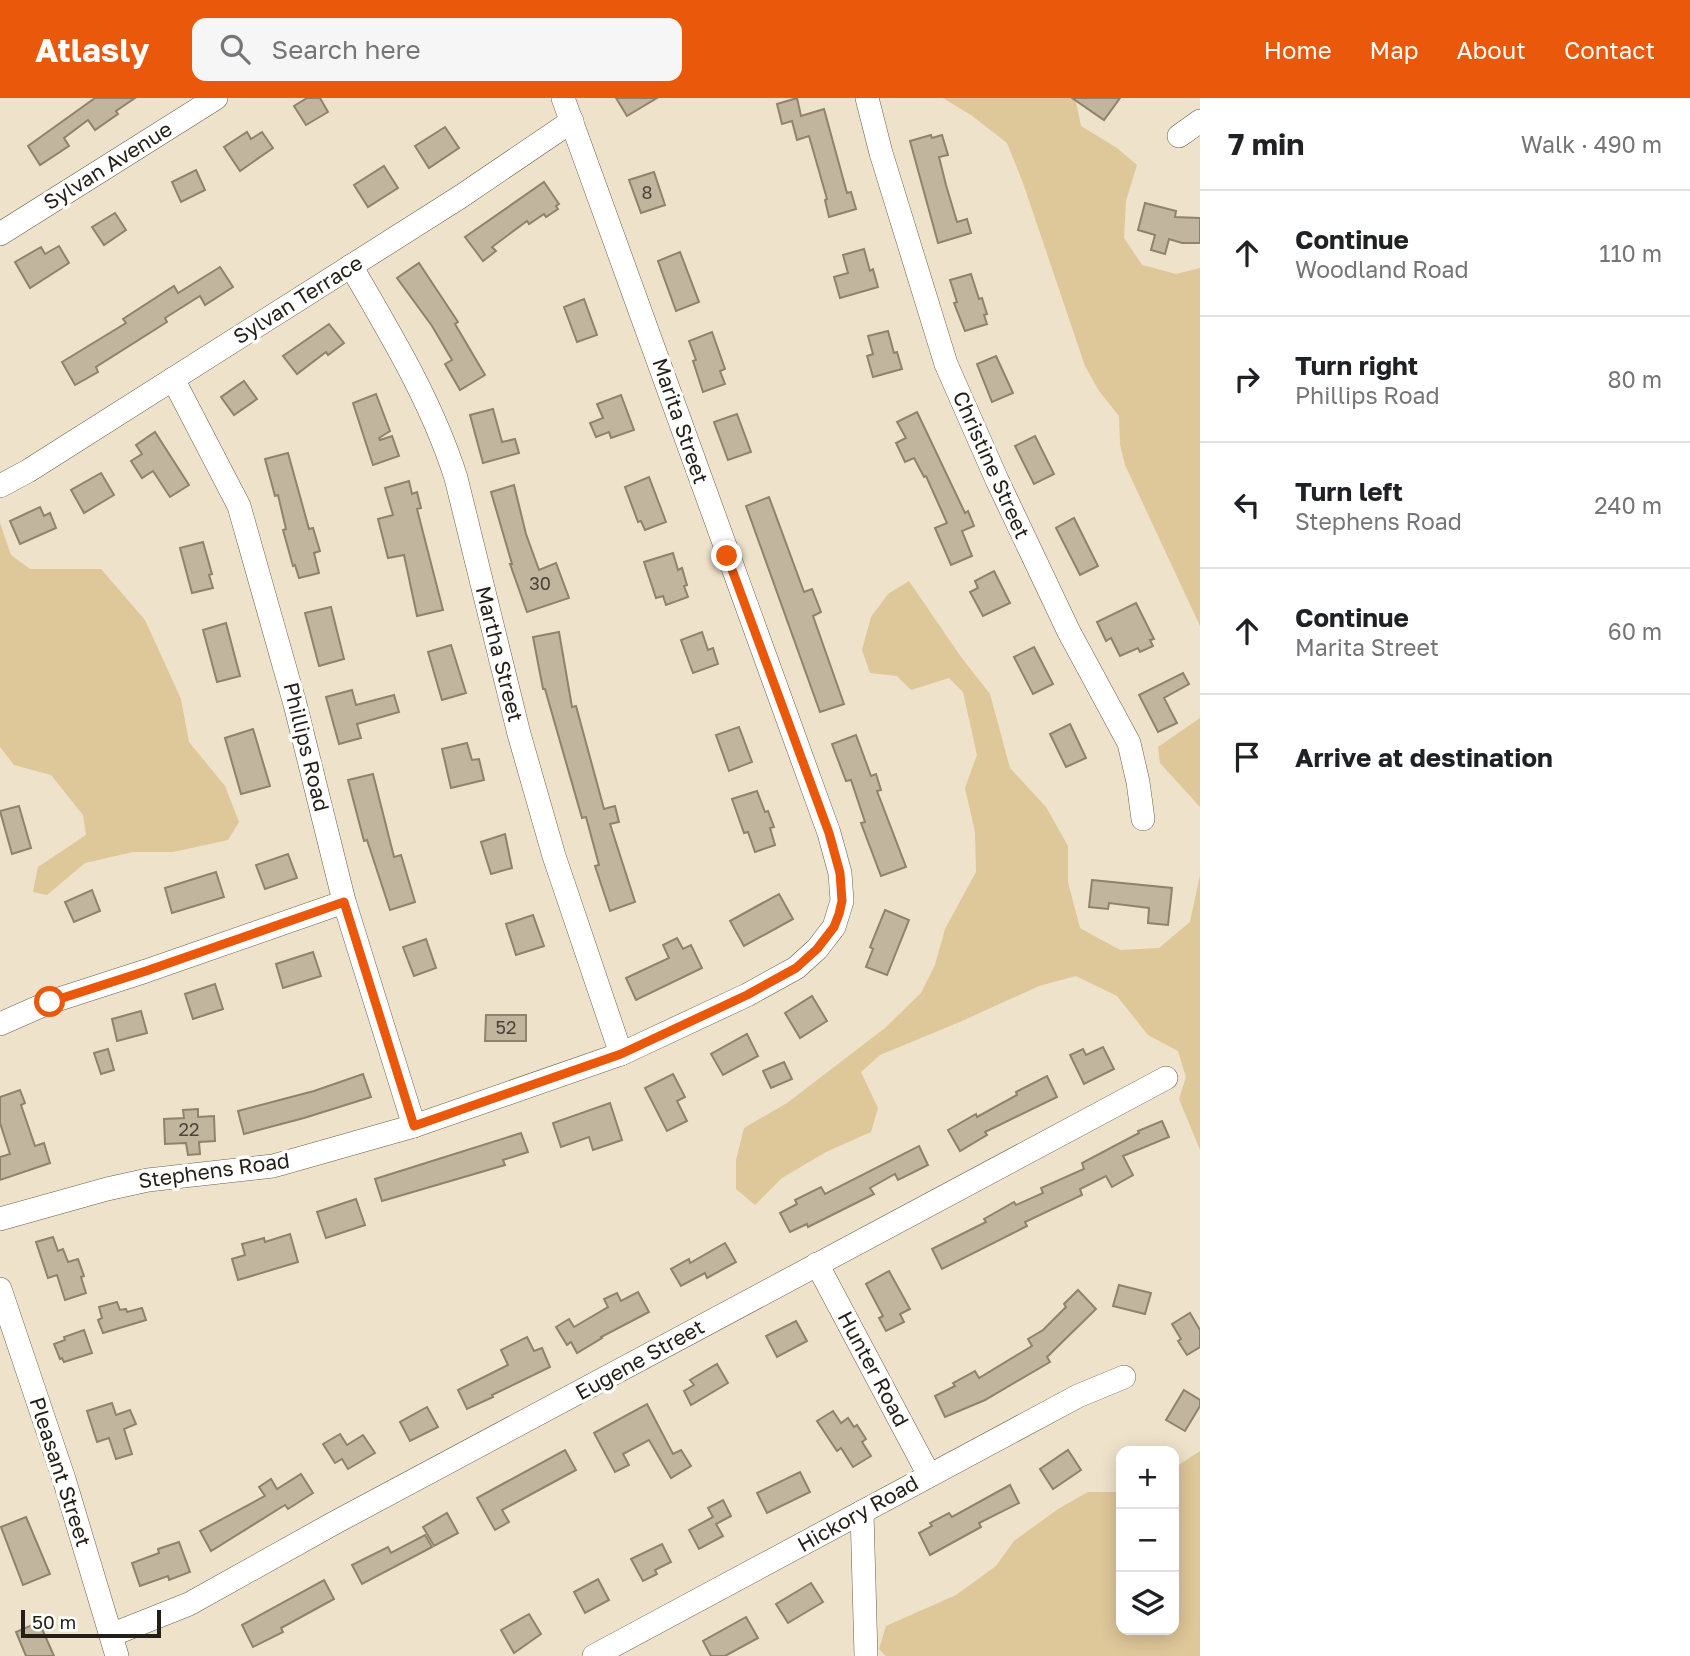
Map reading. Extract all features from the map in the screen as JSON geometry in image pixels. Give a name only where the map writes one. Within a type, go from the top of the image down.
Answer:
[{"type":"street","name":"Sylvan Avenue","points":[[0,234],[216,98]]},
{"type":"street","points":[[563,98],[572,121]]},
{"type":"street","name":"Christine Street","points":[[867,98],[881,153],[946,365],[1069,632],[1129,743],[1143,819]]},
{"type":"street","name":"Sylvan Terrace","points":[[0,485],[28,471],[460,197],[572,121]]},
{"type":"street","name":"Marita Street","points":[[572,121],[788,721]]},
{"type":"street","points":[[1179,136],[1200,121]]},
{"type":"street","name":"Martha Street","points":[[351,266],[418,384],[444,441],[456,478],[519,734],[554,856],[621,1054]]},
{"type":"street","name":"Phillips Road","points":[[173,379],[239,506],[295,704],[344,902],[414,1126]]},
{"type":"street","name":"Stephens Road","points":[[0,1219],[148,1180],[273,1166],[414,1126],[621,1054],[785,976],[817,949],[834,927],[842,901],[840,873],[829,833],[788,721]]},
{"type":"street","points":[[0,1024],[50,1002],[344,902]]},
{"type":"street","name":"Eugene Street","points":[[114,1646],[817,1264],[1166,1078]]},
{"type":"street","name":"Hunter Road","points":[[817,1264],[929,1475]]},
{"type":"street","name":"Pleasant Street","points":[[0,1289],[64,1479],[114,1646]]},
{"type":"street","name":"Hickory Road","points":[[594,1656],[1079,1396],[1124,1377]]},
{"type":"street","points":[[862,1513],[866,1656]]},
{"type":"shaded area","points":[[943,98],[1079,98],[1076,102],[1081,126],[1117,148],[1137,165],[1126,201],[1124,238],[1142,265],[1176,274],[1200,268],[1200,626],[1125,465],[1120,444],[1119,416],[1099,391],[1085,366],[1007,143],[971,115]]},
{"type":"shaded area","points":[[0,523],[11,555],[30,569],[101,569],[145,620],[181,699],[189,742],[225,786],[239,822],[228,840],[173,852],[133,852],[85,863],[47,895],[33,892],[38,867],[86,835],[83,815],[51,775],[14,765],[0,747]]},
{"type":"shaded area","points":[[909,581],[990,694],[1010,768],[1046,807],[1068,846],[1068,882],[1080,928],[1120,950],[1159,948],[1190,922],[1200,875],[1200,1150],[1179,1099],[1186,1077],[1178,1051],[1148,1035],[1117,996],[1076,976],[1039,986],[880,1055],[861,1072],[878,1108],[871,1132],[826,1152],[782,1178],[755,1205],[736,1189],[736,1160],[744,1128],[787,1103],[885,1028],[921,993],[935,965],[945,929],[976,872],[975,832],[965,788],[977,755],[963,692],[949,678],[911,690],[897,676],[870,673],[862,650],[871,617],[888,594]]},
{"type":"shaded area","points":[[1200,718],[1200,807],[1160,763],[1158,747]]},
{"type":"shaded area","points":[[1200,1451],[1200,1656],[886,1656],[879,1649],[886,1626],[956,1595],[996,1566],[1014,1541],[1058,1509],[1088,1492],[1116,1492],[1116,1635],[1179,1635],[1179,1465]]},
{"type":"building","points":[[95,98],[135,98],[95,130],[88,120],[64,138],[69,146],[40,165],[28,146]]},
{"type":"building","points":[[307,98],[320,98],[328,112],[306,125],[294,106]]},
{"type":"building","points":[[616,98],[657,98],[627,116]]},
{"type":"building","points":[[797,98],[801,116],[824,109],[847,193],[851,192],[856,209],[829,217],[827,199],[809,136],[797,140],[792,121],[782,124],[777,104]]},
{"type":"building","points":[[1072,98],[1120,98],[1104,120]]},
{"type":"building","points":[[445,127],[459,148],[429,168],[415,146]]},
{"type":"building","points":[[247,132],[251,139],[262,132],[273,148],[240,171],[224,147]]},
{"type":"building","points":[[931,135],[932,138],[942,135],[948,155],[939,157],[946,185],[957,222],[967,219],[971,233],[938,243],[910,141]]},
{"type":"building","points":[[384,166],[398,188],[368,207],[354,185]]},
{"type":"building","points":[[196,170],[205,190],[181,202],[172,182]]},
{"type":"building","points":[[654,172],[665,205],[641,213],[629,180]]},
{"type":"building","points":[[544,182],[559,204],[556,206],[558,209],[529,224],[527,221],[492,247],[496,251],[483,261],[465,237]]},
{"type":"building","points":[[1145,203],[1176,211],[1175,217],[1200,218],[1200,243],[1182,243],[1169,239],[1165,254],[1151,250],[1155,235],[1138,230]]},
{"type":"building","points":[[115,213],[126,230],[104,245],[92,227]]},
{"type":"building","points":[[59,246],[69,263],[30,288],[15,262],[41,247],[45,254]]},
{"type":"building","points":[[864,249],[878,287],[840,298],[834,277],[848,273],[843,255]]},
{"type":"building","points":[[680,252],[699,302],[676,311],[658,261]]},
{"type":"building","points":[[419,263],[458,322],[455,324],[485,375],[460,390],[445,364],[452,360],[432,326],[397,278]]},
{"type":"building","points":[[220,267],[233,287],[205,305],[200,296],[165,318],[167,322],[96,367],[98,372],[75,385],[62,362],[126,323],[123,319],[174,286],[178,293]]},
{"type":"building","points":[[971,274],[979,299],[982,298],[987,324],[965,331],[954,303],[957,302],[950,280]]},
{"type":"building","points":[[584,299],[597,335],[577,342],[564,307]]},
{"type":"building","points":[[329,324],[344,343],[328,355],[326,352],[297,374],[283,356]]},
{"type":"building","points":[[888,331],[902,369],[873,377],[867,356],[873,354],[868,336]]},
{"type":"building","points":[[712,332],[725,369],[720,371],[725,384],[703,392],[689,341]]},
{"type":"building","points":[[996,356],[1013,393],[992,402],[977,364]]},
{"type":"building","points":[[244,381],[257,399],[234,415],[221,397]]},
{"type":"building","points":[[376,394],[390,431],[379,438],[380,440],[392,436],[399,456],[373,465],[353,403]]},
{"type":"building","points":[[621,395],[634,430],[611,438],[609,432],[596,437],[590,423],[603,418],[597,404]]},
{"type":"building","points":[[493,409],[502,442],[515,439],[519,453],[483,463],[470,415]]},
{"type":"building","points":[[917,412],[965,513],[968,511],[974,526],[962,531],[972,556],[951,565],[935,528],[947,523],[926,476],[924,477],[914,458],[905,462],[896,443],[906,438],[897,422]]},
{"type":"building","points":[[737,414],[751,452],[728,460],[714,422]]},
{"type":"building","points":[[155,432],[189,485],[170,497],[153,471],[142,478],[131,461],[142,454],[136,445]]},
{"type":"building","points":[[1035,436],[1054,474],[1034,484],[1015,446]]},
{"type":"building","points":[[288,453],[309,529],[313,528],[320,551],[314,553],[319,573],[299,578],[283,530],[286,529],[278,495],[275,496],[265,459]]},
{"type":"building","points":[[101,473],[114,495],[84,513],[71,490]]},
{"type":"building","points":[[649,477],[666,522],[645,530],[641,521],[638,522],[625,487]]},
{"type":"building","points":[[409,481],[412,494],[417,492],[421,508],[417,509],[443,610],[417,616],[404,555],[388,558],[378,519],[393,515],[385,488]]},
{"type":"building","points":[[514,485],[526,534],[539,570],[556,563],[569,598],[527,612],[510,564],[491,492]]},
{"type":"building","points":[[769,497],[804,592],[812,589],[821,612],[813,616],[844,704],[820,712],[746,506]]},
{"type":"building","points":[[40,507],[44,516],[50,513],[56,528],[20,544],[10,521]]},
{"type":"building","points":[[1074,518],[1098,566],[1080,575],[1056,528]]},
{"type":"building","points":[[203,542],[213,588],[192,593],[180,548]]},
{"type":"building","points":[[673,553],[678,570],[682,568],[688,597],[666,605],[663,596],[656,598],[644,562]]},
{"type":"building","points":[[994,571],[1010,603],[983,616],[970,592],[978,588],[975,581]]},
{"type":"building","points":[[1136,603],[1154,639],[1150,640],[1153,646],[1140,652],[1138,648],[1120,656],[1111,638],[1106,641],[1097,622]]},
{"type":"building","points":[[331,607],[344,659],[319,666],[305,613]]},
{"type":"building","points":[[226,623],[240,676],[217,682],[203,630]]},
{"type":"building","points":[[559,632],[572,707],[576,706],[604,809],[615,806],[619,822],[610,824],[635,902],[610,911],[595,866],[599,865],[586,817],[582,818],[543,689],[533,637]]},
{"type":"building","points":[[702,632],[708,650],[713,648],[718,664],[693,673],[681,640]]},
{"type":"building","points":[[451,645],[466,693],[442,700],[428,652]]},
{"type":"building","points":[[1034,647],[1053,684],[1033,694],[1014,657]]},
{"type":"building","points":[[1183,673],[1189,684],[1164,698],[1177,723],[1158,732],[1139,695]]},
{"type":"building","points":[[352,690],[356,705],[394,695],[399,712],[357,724],[361,738],[339,744],[326,697]]},
{"type":"building","points":[[1070,724],[1086,758],[1066,767],[1050,734]]},
{"type":"building","points":[[739,727],[752,762],[729,771],[716,735]]},
{"type":"building","points":[[253,729],[270,786],[241,794],[225,738]]},
{"type":"building","points":[[856,735],[871,776],[876,774],[881,790],[877,791],[906,867],[881,876],[861,823],[865,822],[851,780],[846,781],[832,744]]},
{"type":"building","points":[[467,743],[472,760],[479,759],[484,780],[451,788],[442,749]]},
{"type":"building","points":[[373,774],[394,857],[401,855],[415,902],[390,910],[367,840],[364,841],[348,780]]},
{"type":"building","points":[[757,791],[774,827],[770,828],[775,845],[755,852],[748,832],[744,833],[732,799]]},
{"type":"building","points":[[19,806],[31,848],[12,854],[0,811]]},
{"type":"building","points":[[505,834],[512,868],[491,874],[481,842]]},
{"type":"building","points":[[288,854],[297,878],[265,889],[256,865]]},
{"type":"building","points":[[216,872],[224,897],[172,913],[165,888]]},
{"type":"building","points":[[1092,880],[1172,888],[1168,925],[1148,923],[1149,908],[1109,903],[1108,909],[1089,907]]},
{"type":"building","points":[[92,890],[100,911],[74,922],[65,902]]},
{"type":"building","points":[[779,894],[793,919],[744,946],[730,921]]},
{"type":"building","points":[[885,910],[909,920],[887,975],[866,967],[873,949],[870,947]]},
{"type":"building","points":[[533,915],[544,946],[516,955],[506,924]]},
{"type":"building","points":[[677,938],[683,949],[691,945],[702,968],[636,1000],[626,978],[669,958],[663,945]]},
{"type":"building","points":[[426,939],[436,968],[414,976],[403,947]]},
{"type":"building","points":[[313,952],[321,976],[283,988],[276,964]]},
{"type":"building","points":[[215,984],[223,1009],[193,1019],[185,994]]},
{"type":"building","points":[[812,996],[827,1021],[800,1038],[785,1013]]},
{"type":"building","points":[[141,1011],[147,1033],[117,1041],[112,1019]]},
{"type":"building","points":[[486,1015],[526,1015],[526,1041],[485,1041]]},
{"type":"building","points":[[747,1034],[758,1056],[723,1075],[711,1054]]},
{"type":"building","points":[[1103,1047],[1114,1069],[1084,1084],[1070,1055],[1083,1049],[1086,1055]]},
{"type":"building","points":[[108,1049],[114,1070],[101,1074],[94,1053]]},
{"type":"building","points":[[784,1062],[792,1079],[771,1088],[763,1071]]},
{"type":"building","points":[[363,1074],[371,1097],[244,1134],[238,1111],[314,1091]]},
{"type":"building","points":[[673,1074],[685,1097],[677,1101],[687,1121],[667,1131],[645,1088]]},
{"type":"building","points":[[1047,1076],[1057,1097],[985,1132],[987,1135],[960,1151],[948,1130],[976,1114],[977,1117]]},
{"type":"building","points":[[20,1090],[25,1103],[21,1105],[35,1146],[44,1143],[50,1163],[0,1180],[0,1157],[10,1154],[0,1123],[0,1097]]},
{"type":"building","points":[[610,1103],[622,1140],[593,1150],[589,1137],[561,1147],[553,1123]]},
{"type":"building","points":[[198,1109],[198,1117],[214,1116],[215,1141],[199,1142],[200,1154],[188,1155],[186,1143],[165,1144],[164,1119],[184,1118],[183,1110]]},
{"type":"building","points":[[1162,1121],[1169,1137],[1123,1156],[1133,1175],[1112,1187],[1106,1176],[1080,1189],[1082,1195],[1025,1222],[1027,1226],[942,1269],[932,1249],[986,1222],[984,1219],[1014,1202],[1016,1205],[1043,1193],[1041,1188],[1084,1169],[1082,1163],[1139,1133],[1138,1131]]},
{"type":"building","points":[[521,1133],[528,1152],[503,1160],[505,1165],[382,1201],[375,1179]]},
{"type":"building","points":[[919,1146],[928,1165],[898,1180],[895,1174],[870,1188],[874,1194],[808,1227],[807,1224],[790,1232],[780,1213],[797,1204],[795,1200],[821,1187],[825,1194]]},
{"type":"building","points":[[356,1199],[365,1225],[326,1238],[317,1212]]},
{"type":"building","points":[[290,1234],[298,1262],[238,1280],[232,1259],[245,1255],[242,1244],[264,1238],[265,1242]]},
{"type":"building","points":[[53,1237],[58,1251],[63,1249],[68,1262],[78,1259],[86,1293],[65,1300],[57,1275],[48,1278],[36,1242]]},
{"type":"building","points":[[725,1243],[736,1262],[707,1278],[705,1273],[681,1286],[671,1269],[689,1259],[690,1263]]},
{"type":"building","points":[[889,1271],[910,1309],[900,1314],[904,1322],[886,1331],[879,1318],[883,1316],[866,1284]]},
{"type":"building","points":[[1119,1285],[1151,1293],[1145,1314],[1113,1306]]},
{"type":"building","points":[[1078,1290],[1096,1309],[1047,1357],[1050,1362],[985,1400],[945,1417],[935,1396],[955,1386],[953,1383],[975,1371],[979,1378],[1032,1346],[1028,1339],[1043,1330],[1066,1307],[1064,1304]]},
{"type":"building","points":[[638,1292],[649,1312],[577,1353],[571,1342],[567,1345],[556,1327],[569,1319],[574,1327],[608,1307],[604,1299],[617,1293],[621,1301]]},
{"type":"building","points":[[117,1302],[120,1310],[126,1309],[127,1312],[142,1308],[146,1320],[103,1333],[98,1320],[102,1318],[99,1307]]},
{"type":"building","points":[[1190,1313],[1200,1330],[1200,1347],[1187,1355],[1172,1324]]},
{"type":"building","points":[[796,1321],[807,1341],[777,1357],[766,1336]]},
{"type":"building","points":[[84,1330],[92,1353],[64,1362],[54,1344],[65,1340],[64,1337]]},
{"type":"building","points":[[527,1337],[534,1351],[542,1348],[550,1367],[467,1409],[458,1390],[508,1365],[501,1350]]},
{"type":"building","points":[[717,1364],[728,1383],[691,1405],[684,1391],[694,1385],[690,1380]]},
{"type":"building","points":[[1184,1390],[1200,1400],[1200,1406],[1185,1431],[1166,1420]]},
{"type":"building","points":[[112,1403],[116,1415],[130,1410],[136,1424],[124,1429],[132,1454],[116,1459],[109,1438],[97,1442],[87,1411]]},
{"type":"building","points":[[647,1404],[673,1454],[681,1450],[691,1466],[671,1478],[649,1440],[623,1454],[629,1465],[615,1472],[594,1433]]},
{"type":"building","points":[[427,1407],[438,1427],[410,1441],[400,1422]]},
{"type":"building","points":[[833,1411],[841,1423],[848,1418],[854,1427],[857,1425],[866,1439],[862,1442],[871,1456],[853,1467],[841,1448],[837,1451],[817,1421]]},
{"type":"building","points":[[340,1434],[347,1445],[363,1435],[375,1453],[348,1469],[342,1459],[335,1463],[323,1444]]},
{"type":"building","points":[[565,1450],[576,1470],[502,1510],[509,1522],[495,1530],[477,1498]]},
{"type":"building","points":[[1068,1450],[1081,1470],[1053,1489],[1040,1469]]},
{"type":"building","points":[[800,1472],[810,1492],[767,1513],[757,1493]]},
{"type":"building","points":[[301,1474],[313,1493],[288,1509],[285,1505],[211,1551],[200,1531],[265,1496],[259,1487],[271,1479],[277,1489]]},
{"type":"building","points":[[1010,1485],[1019,1503],[979,1523],[981,1527],[930,1555],[919,1533],[932,1526],[930,1523],[949,1513],[952,1517]]},
{"type":"building","points":[[723,1500],[731,1516],[716,1524],[723,1536],[699,1549],[689,1530],[713,1517],[708,1508]]},
{"type":"building","points":[[447,1513],[458,1533],[434,1546],[423,1527]]},
{"type":"building","points":[[26,1517],[50,1574],[23,1585],[1,1527]]},
{"type":"building","points":[[425,1535],[432,1547],[362,1584],[352,1565],[388,1547],[391,1553]]},
{"type":"building","points":[[179,1542],[190,1572],[140,1586],[132,1563],[159,1553],[158,1549]]},
{"type":"building","points":[[662,1544],[671,1562],[655,1570],[657,1574],[643,1581],[631,1559]]},
{"type":"building","points":[[598,1579],[609,1600],[585,1613],[574,1592]]},
{"type":"building","points":[[324,1580],[334,1599],[281,1628],[283,1632],[253,1647],[242,1625]]},
{"type":"building","points":[[811,1583],[823,1602],[788,1623],[776,1604]]},
{"type":"building","points":[[529,1614],[541,1634],[514,1653],[501,1630]]},
{"type":"building","points":[[746,1617],[758,1638],[725,1656],[711,1656],[703,1641]]},
{"type":"building","points":[[39,1622],[54,1656],[26,1656],[16,1632]]},
{"type":"route","points":[[50,1002],[344,902],[414,1126],[621,1054],[785,976],[817,949],[834,927],[842,901],[840,873],[829,833],[727,556]]}]
